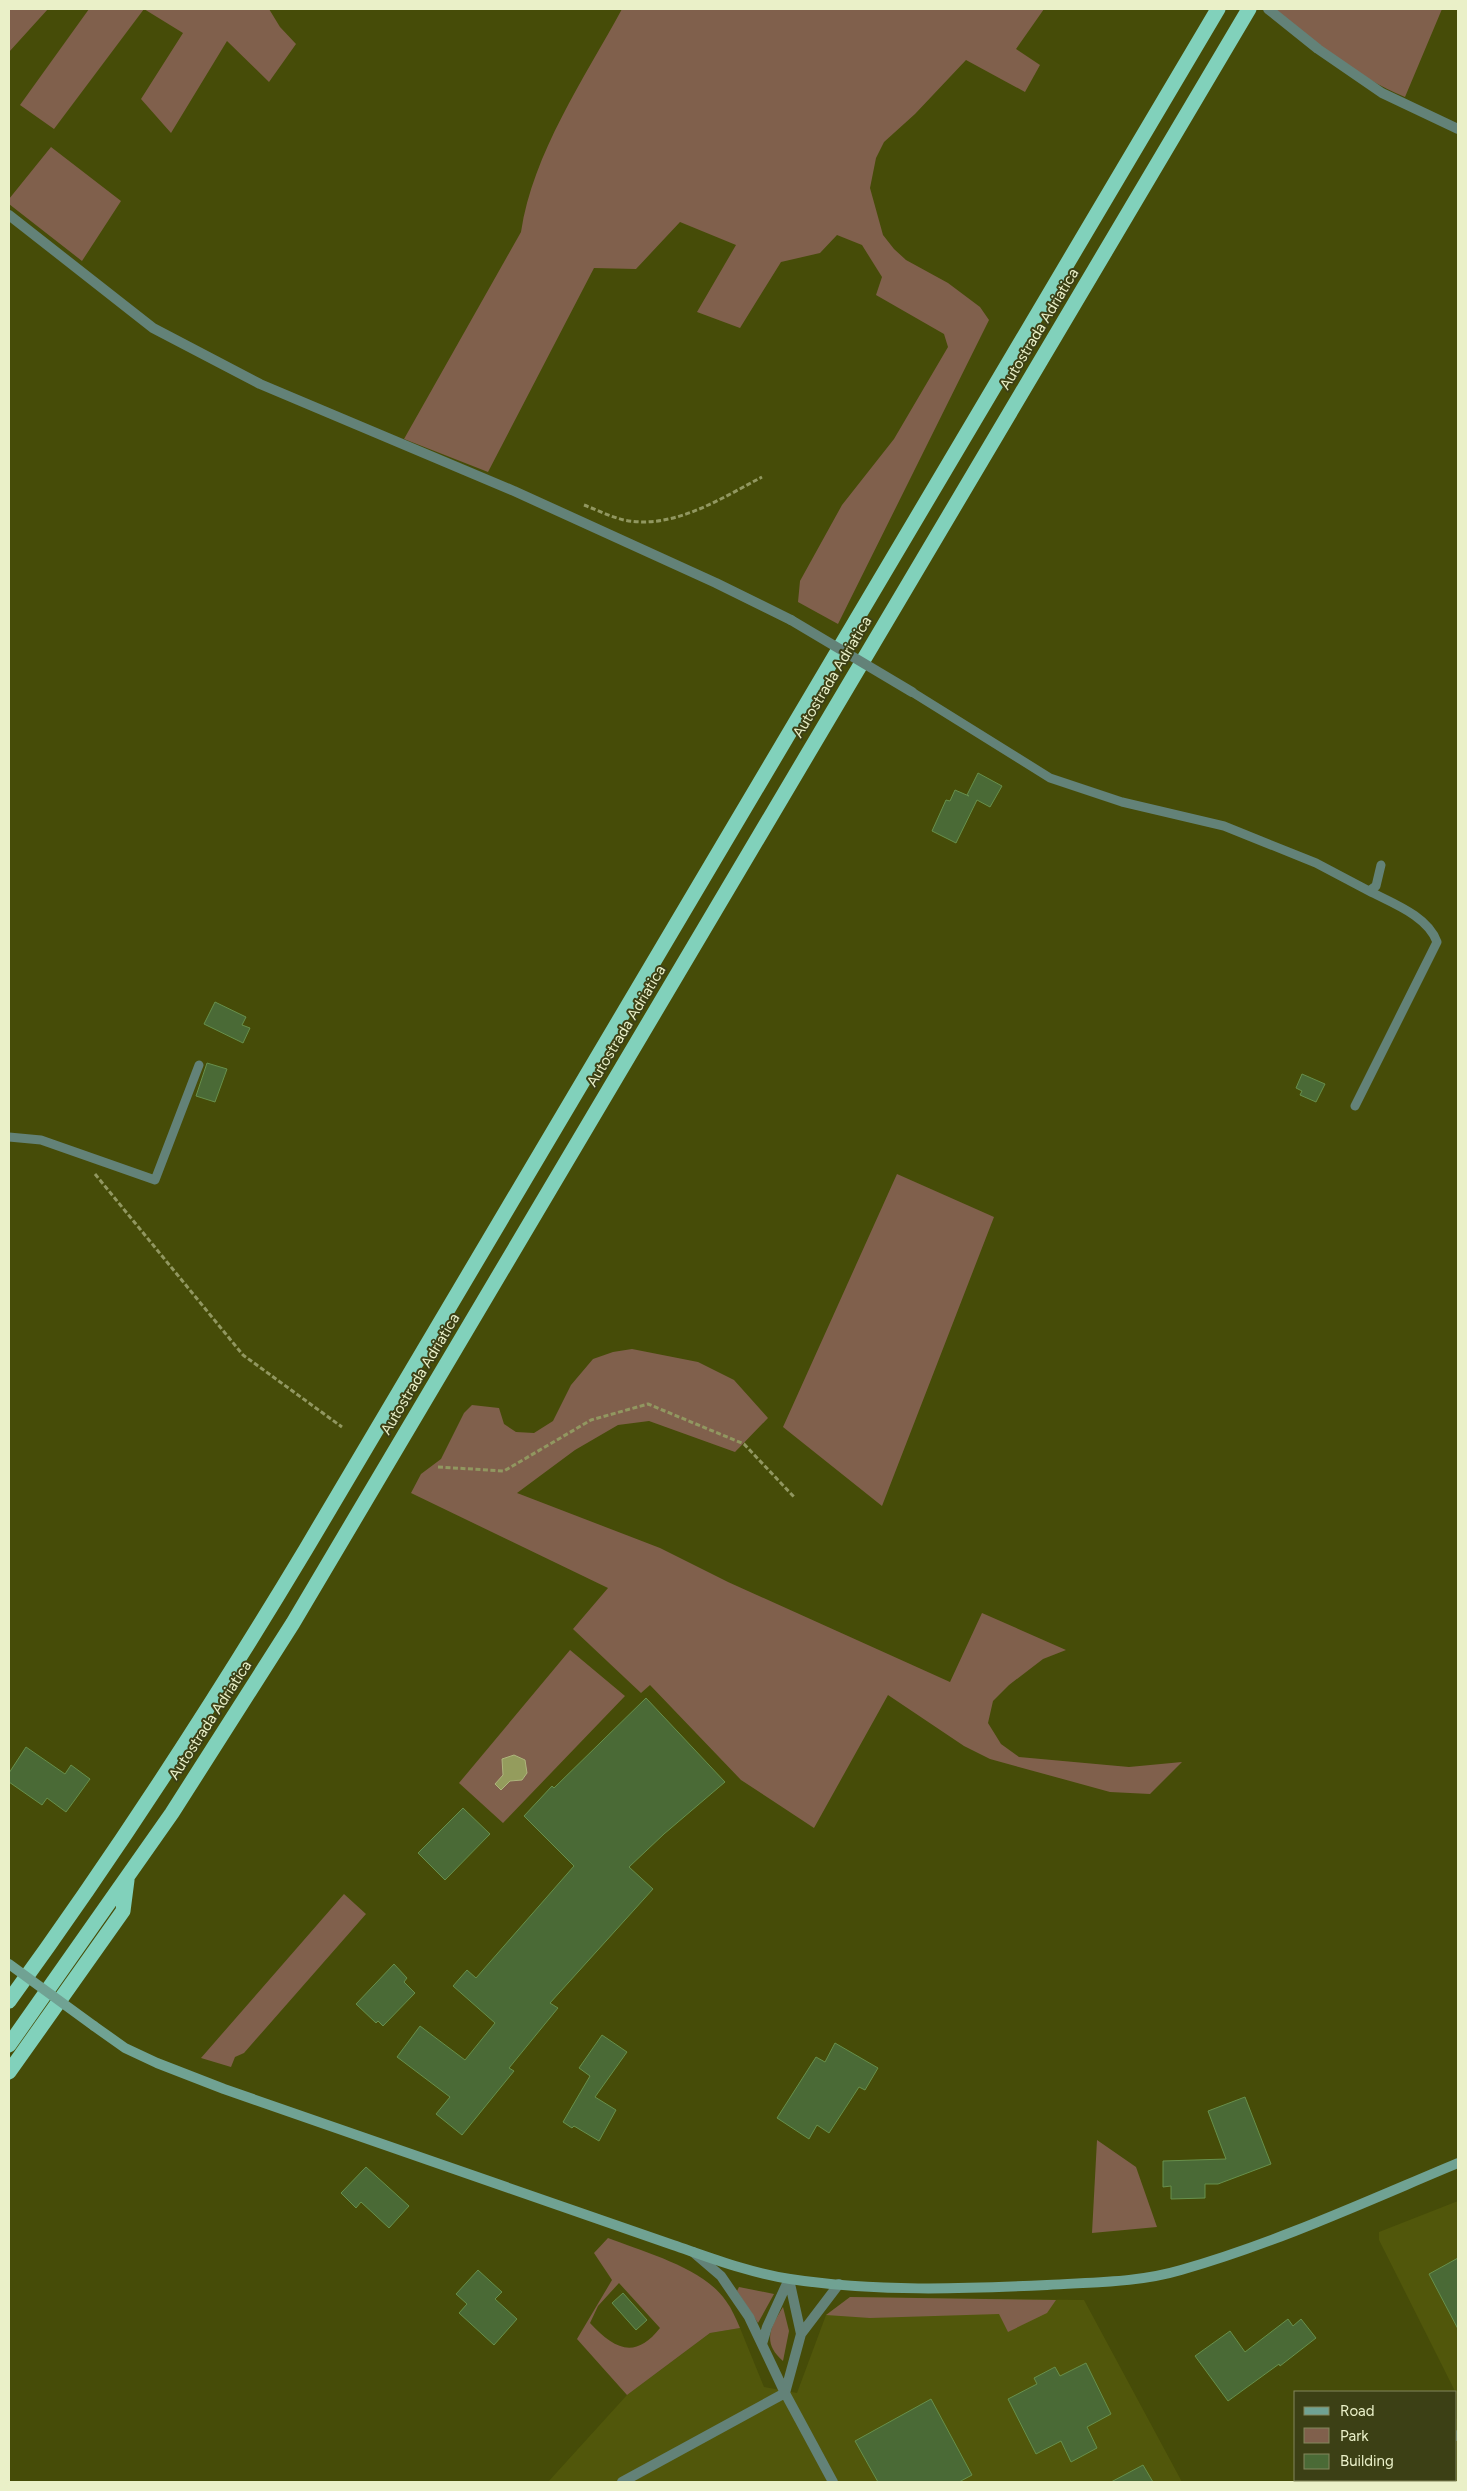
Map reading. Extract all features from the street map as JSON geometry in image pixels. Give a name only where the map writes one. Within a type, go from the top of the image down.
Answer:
[{"type":"highway","name":"Autostrada Adriatica","points":[[9,2001],[14,1990],[161,1781],[245,1650],[1218,9]]},
{"type":"highway","name":"Autostrada Adriatica","points":[[9,2045],[127,1879],[252,1689],[325,1569],[1249,9]]},
{"type":"highway","points":[[9,2072],[123,1911],[127,1879]]},
{"type":"main road","points":[[9,1964],[125,2048],[157,2063],[232,2092],[692,2251],[736,2266],[789,2279],[839,2284],[954,2290],[1124,2281],[1179,2271],[1264,2244],[1458,2163]]},
{"type":"street","points":[[1268,9],[1318,49],[1382,93],[1458,129]]},
{"type":"street","points":[[9,215],[153,328],[260,384],[514,491],[716,583],[791,620],[912,692]]},
{"type":"street","points":[[692,2251],[720,2276],[749,2317],[785,2393],[833,2482]]},
{"type":"street","points":[[762,2344],[767,2327],[789,2279]]},
{"type":"street","points":[[789,2279],[801,2334]]},
{"type":"street","points":[[622,2482],[785,2393],[801,2334],[839,2284]]},
{"type":"lane","points":[[912,692],[1050,778],[1122,802],[1224,826],[1316,863],[1400,907],[1425,924],[1434,934],[1437,942],[1355,1106]]},
{"type":"lane","points":[[1369,891],[1376,886],[1382,865]]},
{"type":"lane","points":[[9,1137],[42,1140],[155,1180],[199,1065]]},
{"type":"path","points":[[576,502],[624,520],[666,521],[726,496],[762,477]]},
{"type":"path","points":[[77,1152],[243,1355],[342,1427]]},
{"type":"path","points":[[438,1467],[504,1471],[591,1420],[648,1404],[744,1444],[795,1498]]},
{"type":"shaded area","points":[[514,1755],[525,1760],[527,1773],[522,1780],[510,1781],[501,1790],[495,1784],[503,1775],[502,1759]]},
{"type":"shaded area","points":[[1458,2201],[1458,2397],[1457,2391],[1455,2391],[1379,2240],[1379,2232]]},
{"type":"shaded area","points":[[850,2297],[1084,2300],[1182,2482],[548,2482],[627,2395],[710,2333],[740,2328],[764,2387],[797,2393],[826,2315]]},
{"type":"shaded area","points":[[1457,2418],[1458,2482],[1341,2482],[1457,2481]]},
{"type":"green space","points":[[9,9],[48,9],[9,52]]},
{"type":"green space","points":[[89,9],[144,9],[54,129],[20,105]]},
{"type":"green space","points":[[144,9],[269,9],[280,27],[296,44],[269,82],[227,41],[171,133],[141,99],[183,33]]},
{"type":"green space","points":[[622,9],[1044,9],[1016,49],[1040,65],[1025,92],[966,60],[915,114],[884,142],[876,158],[870,188],[883,235],[906,260],[948,283],[980,307],[989,320],[838,624],[798,602],[800,581],[842,505],[894,439],[948,347],[944,334],[876,295],[882,277],[862,245],[837,235],[820,253],[781,262],[740,328],[697,312],[736,245],[680,222],[636,269],[594,268],[488,472],[404,439],[521,232],[536,174],[548,145]]},
{"type":"green space","points":[[1273,9],[1442,9],[1405,97],[1353,69]]},
{"type":"green space","points":[[51,147],[121,201],[82,261],[9,204],[9,199]]},
{"type":"green space","points":[[897,1174],[994,1217],[882,1506],[783,1427]]},
{"type":"green space","points":[[632,1349],[698,1362],[734,1380],[768,1418],[735,1452],[649,1421],[618,1425],[575,1450],[517,1493],[660,1548],[728,1582],[950,1682],[982,1613],[1066,1650],[1043,1659],[1009,1685],[993,1701],[988,1723],[1001,1744],[1019,1757],[1129,1767],[1182,1762],[1150,1794],[1110,1792],[990,1759],[964,1746],[888,1695],[814,1828],[741,1780],[650,1685],[641,1693],[573,1629],[608,1588],[411,1493],[421,1474],[441,1459],[464,1413],[472,1405],[499,1408],[504,1424],[516,1432],[534,1433],[553,1421],[571,1385],[593,1359],[613,1352]]},
{"type":"green space","points":[[570,1650],[625,1696],[503,1823],[459,1783]],"holes":[[[503,1758],[507,1758],[514,1781],[503,1775]]]},
{"type":"green space","points":[[344,1894],[366,1914],[244,2053],[235,2057],[231,2067],[201,2058]]},
{"type":"green space","points":[[1097,2140],[1136,2167],[1157,2227],[1092,2233]]},
{"type":"green space","points":[[608,2238],[655,2255],[688,2270],[716,2289],[728,2304],[740,2328],[710,2333],[627,2395],[577,2339],[612,2280],[594,2253]],"holes":[[[619,2283],[660,2328],[642,2344],[625,2347],[608,2339],[590,2323],[598,2306]]]},
{"type":"green space","points":[[739,2287],[774,2294],[758,2323],[737,2291]]},
{"type":"green space","points":[[850,2297],[1056,2300],[1047,2313],[1008,2332],[999,2314],[870,2318],[826,2315]]},
{"type":"green space","points":[[783,2307],[789,2331],[783,2361],[772,2348],[770,2335]]},
{"type":"building","points":[[978,773],[1002,786],[990,807],[977,800],[956,843],[932,831],[946,800],[950,801],[955,790],[969,796],[967,795]]},
{"type":"building","points":[[215,1002],[246,1017],[242,1025],[250,1028],[243,1043],[204,1024]]},
{"type":"building","points":[[207,1063],[227,1069],[215,1102],[196,1096]]},
{"type":"building","points":[[1302,1074],[1325,1084],[1316,1102],[1300,1095],[1302,1091],[1296,1088]]},
{"type":"building","points":[[646,1698],[725,1782],[664,1834],[629,1867],[653,1889],[550,2003],[558,2008],[509,2068],[514,2071],[462,2135],[436,2114],[450,2097],[397,2057],[420,2026],[465,2060],[495,2023],[453,1986],[467,1970],[476,1978],[574,1866],[524,1816],[552,1786],[554,1788]]},
{"type":"building","points":[[26,1747],[65,1774],[71,1765],[90,1779],[66,1812],[47,1798],[42,1805],[9,1782],[9,1773]]},
{"type":"building","points":[[463,1808],[490,1834],[445,1880],[418,1853]]},
{"type":"building","points":[[394,1964],[407,1978],[404,1982],[415,1993],[383,2026],[378,2021],[376,2023],[356,2004]]},
{"type":"building","points":[[602,2035],[627,2052],[595,2097],[616,2110],[599,2141],[574,2126],[572,2128],[563,2122],[590,2076],[579,2068]]},
{"type":"building","points":[[835,2043],[878,2068],[865,2090],[859,2087],[829,2133],[817,2125],[809,2139],[777,2118],[816,2057],[825,2062]]},
{"type":"building","points":[[1245,2097],[1271,2164],[1218,2184],[1205,2184],[1205,2198],[1171,2199],[1171,2186],[1163,2187],[1163,2161],[1226,2159],[1208,2111]]},
{"type":"building","points":[[366,2167],[409,2206],[389,2228],[361,2202],[356,2208],[341,2193]]},
{"type":"building","points":[[1458,2258],[1458,2329],[1429,2274]]},
{"type":"building","points":[[478,2270],[502,2292],[495,2299],[517,2319],[494,2345],[459,2313],[467,2304],[456,2294]]},
{"type":"building","points":[[623,2293],[647,2320],[636,2330],[612,2303]]},
{"type":"building","points":[[1288,2319],[1293,2326],[1301,2319],[1316,2338],[1280,2366],[1279,2364],[1228,2401],[1195,2356],[1230,2331],[1245,2352]]},
{"type":"building","points":[[1086,2363],[1111,2414],[1087,2427],[1097,2448],[1071,2462],[1061,2441],[1036,2454],[1008,2399],[1037,2384],[1034,2378],[1055,2367],[1060,2376]]},
{"type":"building","points":[[931,2399],[972,2475],[959,2482],[878,2482],[855,2441]]},
{"type":"building","points":[[1143,2465],[1153,2482],[1111,2482]]}]
